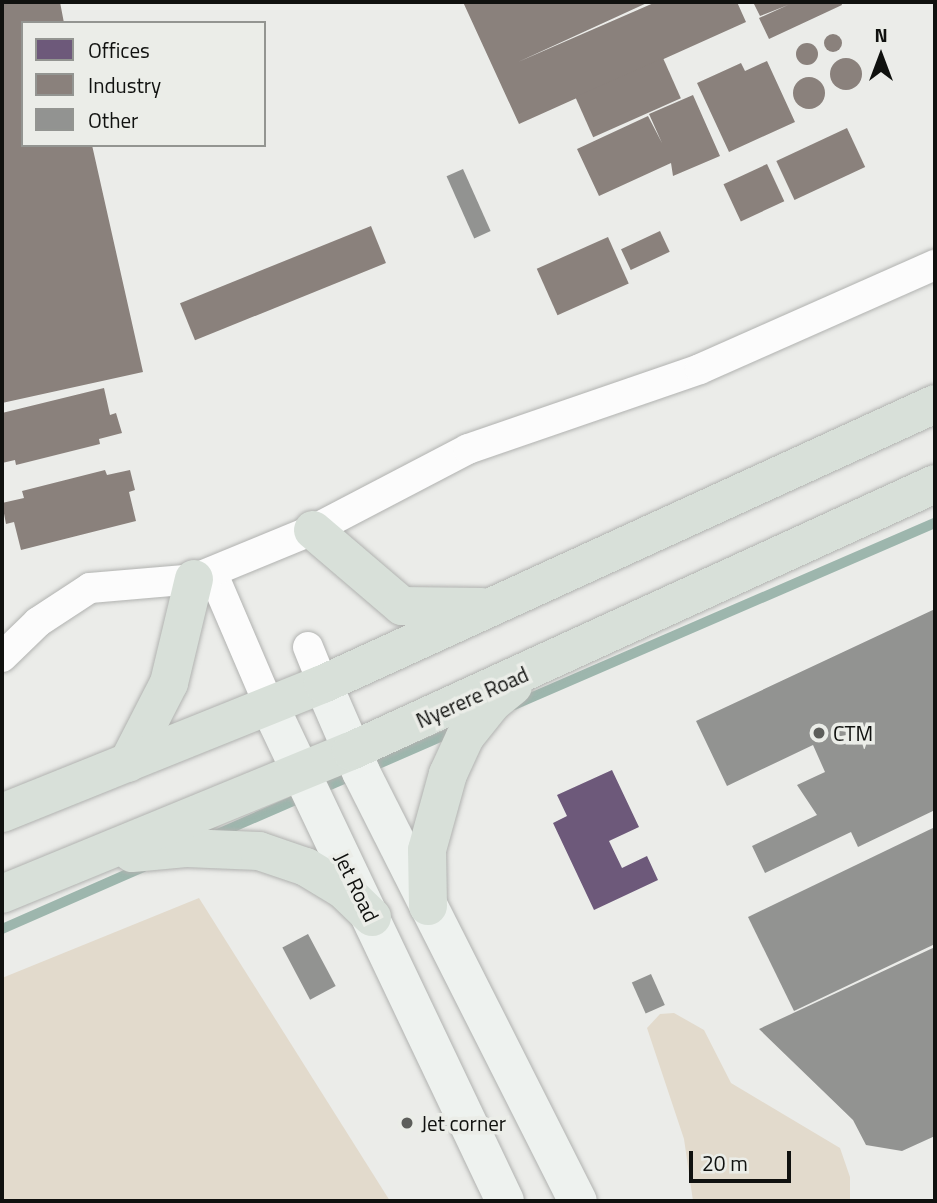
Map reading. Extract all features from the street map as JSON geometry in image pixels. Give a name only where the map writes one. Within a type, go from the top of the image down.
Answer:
[{"type":"highway","points":[[2,813],[323,684],[935,404]]},
{"type":"highway","name":"Nyerere Road","points":[[2,894],[351,751],[935,484]]},
{"type":"highway","points":[[313,530],[402,606],[494,607]]},
{"type":"highway","points":[[128,763],[169,683],[203,576]]},
{"type":"highway","points":[[428,905],[425,873],[433,815],[466,737],[492,703],[546,663]]},
{"type":"highway","points":[[83,861],[165,849],[258,851],[306,867],[344,890],[372,917]]},
{"type":"main road","points":[[323,684],[351,751],[578,1201]]},
{"type":"main road","name":"Jet Road","points":[[270,707],[505,1201]]},
{"type":"street","points":[[2,657],[38,622],[90,588],[203,576],[313,530],[468,449],[700,369],[935,265]]},
{"type":"street","name":"Jet Road","points":[[203,576],[270,707]]},
{"type":"street","points":[[308,647],[323,684]]},
{"type":"shaded area","points":[[199,898],[390,1201],[2,1201],[2,978]]},
{"type":"shaded area","points":[[674,1013],[704,1030],[731,1083],[840,1148],[850,1177],[850,1201],[693,1201],[684,1139],[647,1028],[660,1014]]},
{"type":"building: Offices","points":[[612,770],[639,827],[609,841],[622,868],[647,856],[658,880],[594,910],[553,823],[567,816],[557,795]]},
{"type":"building: Industry","points":[[2,2],[60,2],[64,21],[21,21],[21,147],[92,147],[143,372],[2,403]]},
{"type":"building: Industry","points":[[463,2],[649,2],[518,62],[656,2],[737,2],[746,22],[519,124]]},
{"type":"building: Industry","points":[[753,2],[841,2],[842,5],[769,39],[759,18],[788,5],[760,16]]},
{"type":"building: Industry","points":[[833,34],[839,37],[842,43],[839,49],[833,52],[827,49],[824,43],[827,37]]},
{"type":"building: Industry","points":[[807,43],[815,46],[818,54],[815,62],[807,65],[799,62],[796,54],[799,46]]},
{"type":"building: Industry","points":[[663,58],[681,98],[593,137],[575,97]]},
{"type":"building: Industry","points":[[846,58],[857,63],[862,74],[857,85],[846,90],[835,85],[830,74],[835,63]]},
{"type":"building: Industry","points":[[767,61],[795,122],[729,152],[697,83],[741,63],[745,71]]},
{"type":"building: Industry","points":[[809,77],[820,82],[825,93],[820,104],[809,109],[798,104],[793,93],[798,82]]},
{"type":"building: Industry","points":[[693,95],[720,156],[673,176],[671,163],[599,196],[577,149],[648,116],[662,143],[649,114]]},
{"type":"building: Industry","points":[[847,128],[865,167],[794,200],[776,161]]},
{"type":"building: Industry","points":[[767,164],[784,201],[741,221],[723,184]]},
{"type":"building: Industry","points":[[371,226],[386,263],[195,340],[180,303]]},
{"type":"building: Industry","points":[[660,231],[670,252],[631,270],[621,249]]},
{"type":"building: Industry","points":[[608,237],[629,284],[557,315],[537,269]]},
{"type":"building: Industry","points":[[104,388],[110,415],[116,413],[122,433],[99,439],[100,444],[16,465],[15,460],[2,463],[2,413]]},
{"type":"building: Industry","points":[[105,470],[107,475],[130,470],[135,490],[129,492],[136,521],[21,550],[14,522],[6,524],[2,503],[24,498],[22,491]]},
{"type":"building: Other","points":[[463,169],[491,231],[474,238],[447,176]]},
{"type":"building: Other","name":"CTM","points":[[935,609],[935,810],[858,847],[851,832],[765,873],[752,846],[817,815],[797,785],[825,772],[813,745],[727,786],[696,721]]},
{"type":"building: Other","points":[[935,827],[935,944],[794,1011],[748,917]]},
{"type":"building: Other","points":[[308,934],[336,986],[310,1000],[282,948]]},
{"type":"building: Other","points":[[935,947],[935,1136],[902,1151],[866,1145],[853,1120],[759,1029]]},
{"type":"building: Other","points":[[651,974],[665,1005],[646,1014],[632,983]]},
{"type":"waterway","points":[[514,705],[935,523]]},
{"type":"waterway","points":[[215,835],[457,730]]},
{"type":"waterway","points":[[2,929],[143,867]]},
{"type":"place","name":"CTM","points":[[819,733]]},
{"type":"place","name":"Jet corner","points":[[407,1123]]}]
